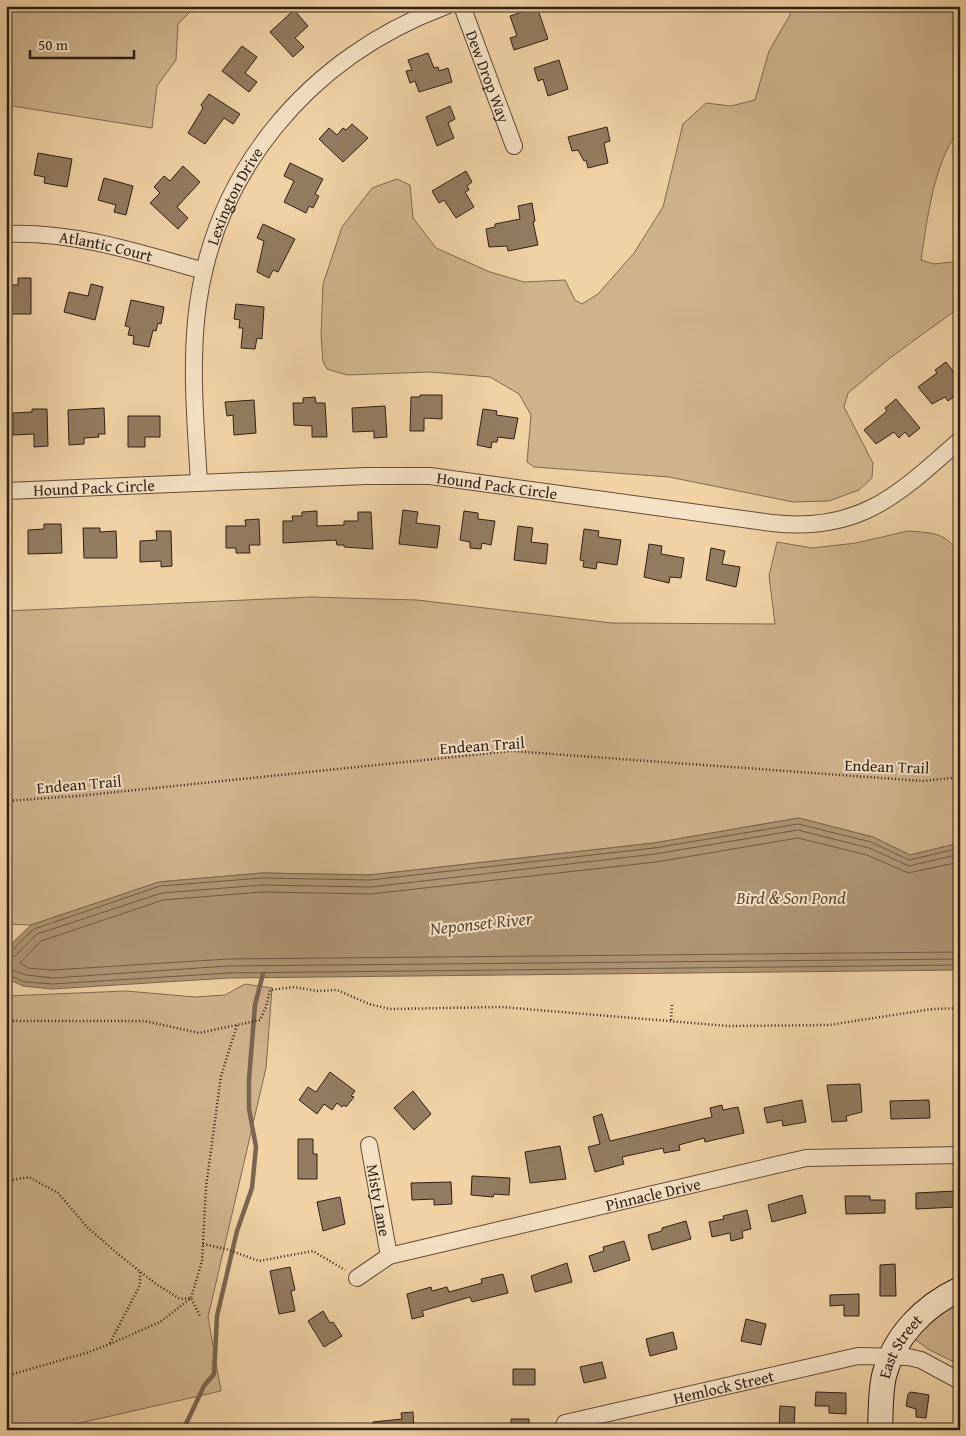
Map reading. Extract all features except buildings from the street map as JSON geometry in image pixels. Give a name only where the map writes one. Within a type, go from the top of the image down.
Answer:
[{"type":"street","name":"Lexington Drive","points":[[199,483],[194,374],[196,320],[204,271],[228,206],[243,175],[266,138],[295,103],[325,75],[388,31],[446,6]]},
{"type":"street","name":"Dew Drop Way","points":[[462,6],[514,146]]},
{"type":"street","name":"Atlantic Court","points":[[6,234],[34,233],[90,241],[204,271]]},
{"type":"street","name":"Hound Pack Circle","points":[[6,492],[366,476],[430,476],[772,523],[806,525],[841,520],[881,504],[902,490],[960,440]]},
{"type":"street","name":"Misty Lane","points":[[370,1145],[389,1256]]},
{"type":"street","name":"Pinnacle Drive","points":[[357,1278],[389,1256],[806,1158],[960,1155]]},
{"type":"street","name":"East Street","points":[[880,1430],[884,1377],[890,1356],[916,1318],[944,1296],[960,1289]]},
{"type":"street","name":"Hemlock Street","points":[[563,1430],[565,1422],[858,1356],[890,1356]]},
{"type":"street","points":[[890,1356],[921,1360],[960,1381]]},
{"type":"path","name":"Endean Trail","points":[[6,801],[78,796],[511,751],[914,780],[960,777]]},
{"type":"path","points":[[6,1021],[144,1021],[199,1033],[237,1025],[250,1020],[260,1020],[266,1007],[270,990],[294,987],[317,991],[338,990],[369,1004],[390,1009],[502,1007],[728,1026],[829,1025],[932,1009],[960,1008]]},
{"type":"path","points":[[670,1020],[672,1004]]},
{"type":"path","points":[[6,1376],[86,1353],[110,1344],[160,1322],[191,1298],[202,1261],[206,1187],[221,1076],[237,1025]]},
{"type":"path","points":[[6,1181],[28,1177],[58,1193],[87,1228],[140,1272],[180,1299],[191,1298]]},
{"type":"path","points":[[203,1244],[236,1252],[259,1261],[313,1250],[357,1278]]},
{"type":"path","points":[[110,1344],[140,1285],[140,1272]]},
{"type":"path","points":[[191,1298],[200,1316]]},
{"type":"shaded area","points":[[6,6],[196,6],[178,24],[176,60],[157,86],[152,128],[6,105]]},
{"type":"shaded area","points":[[792,6],[960,6],[960,129],[951,142],[938,174],[929,209],[921,260],[934,264],[960,261],[960,307],[890,358],[848,393],[844,407],[873,463],[872,478],[859,490],[829,501],[793,502],[669,477],[534,467],[527,462],[531,415],[519,394],[490,377],[430,372],[347,375],[327,369],[323,362],[321,335],[323,284],[342,227],[372,188],[397,179],[410,185],[413,218],[436,248],[490,272],[524,282],[565,280],[575,300],[582,304],[598,294],[634,253],[663,207],[683,124],[706,103],[731,106],[755,100],[769,51],[790,15]]},
{"type":"shaded area","points":[[908,531],[939,535],[945,538],[960,557],[960,843],[910,855],[873,837],[798,818],[654,843],[370,875],[262,873],[159,882],[31,925],[6,924],[6,611],[311,597],[417,600],[612,623],[775,624],[769,576],[777,542],[812,548],[856,543]]},
{"type":"shaded area","points":[[245,984],[272,988],[266,1068],[208,1317],[221,1391],[49,1430],[6,1430],[6,996],[126,991],[195,997],[225,995]]},
{"type":"shaded area","points":[[960,1298],[960,1365],[928,1349],[913,1338],[913,1334]]},
{"type":"water","name":"Bird & Son Pond","points":[[799,818],[873,837],[910,855],[960,843],[960,970],[229,978],[52,989],[23,986],[6,978],[6,949],[31,925],[159,882],[262,873],[370,875],[654,843]]},
{"type":"waterway","points":[[186,1430],[185,1426],[204,1386],[214,1374],[217,1316],[237,1231],[252,1188],[256,1147],[249,1109],[249,1079],[255,1005],[263,974]]},
{"type":"water label","name":"Neponset River","points":[[481,923]]}]
